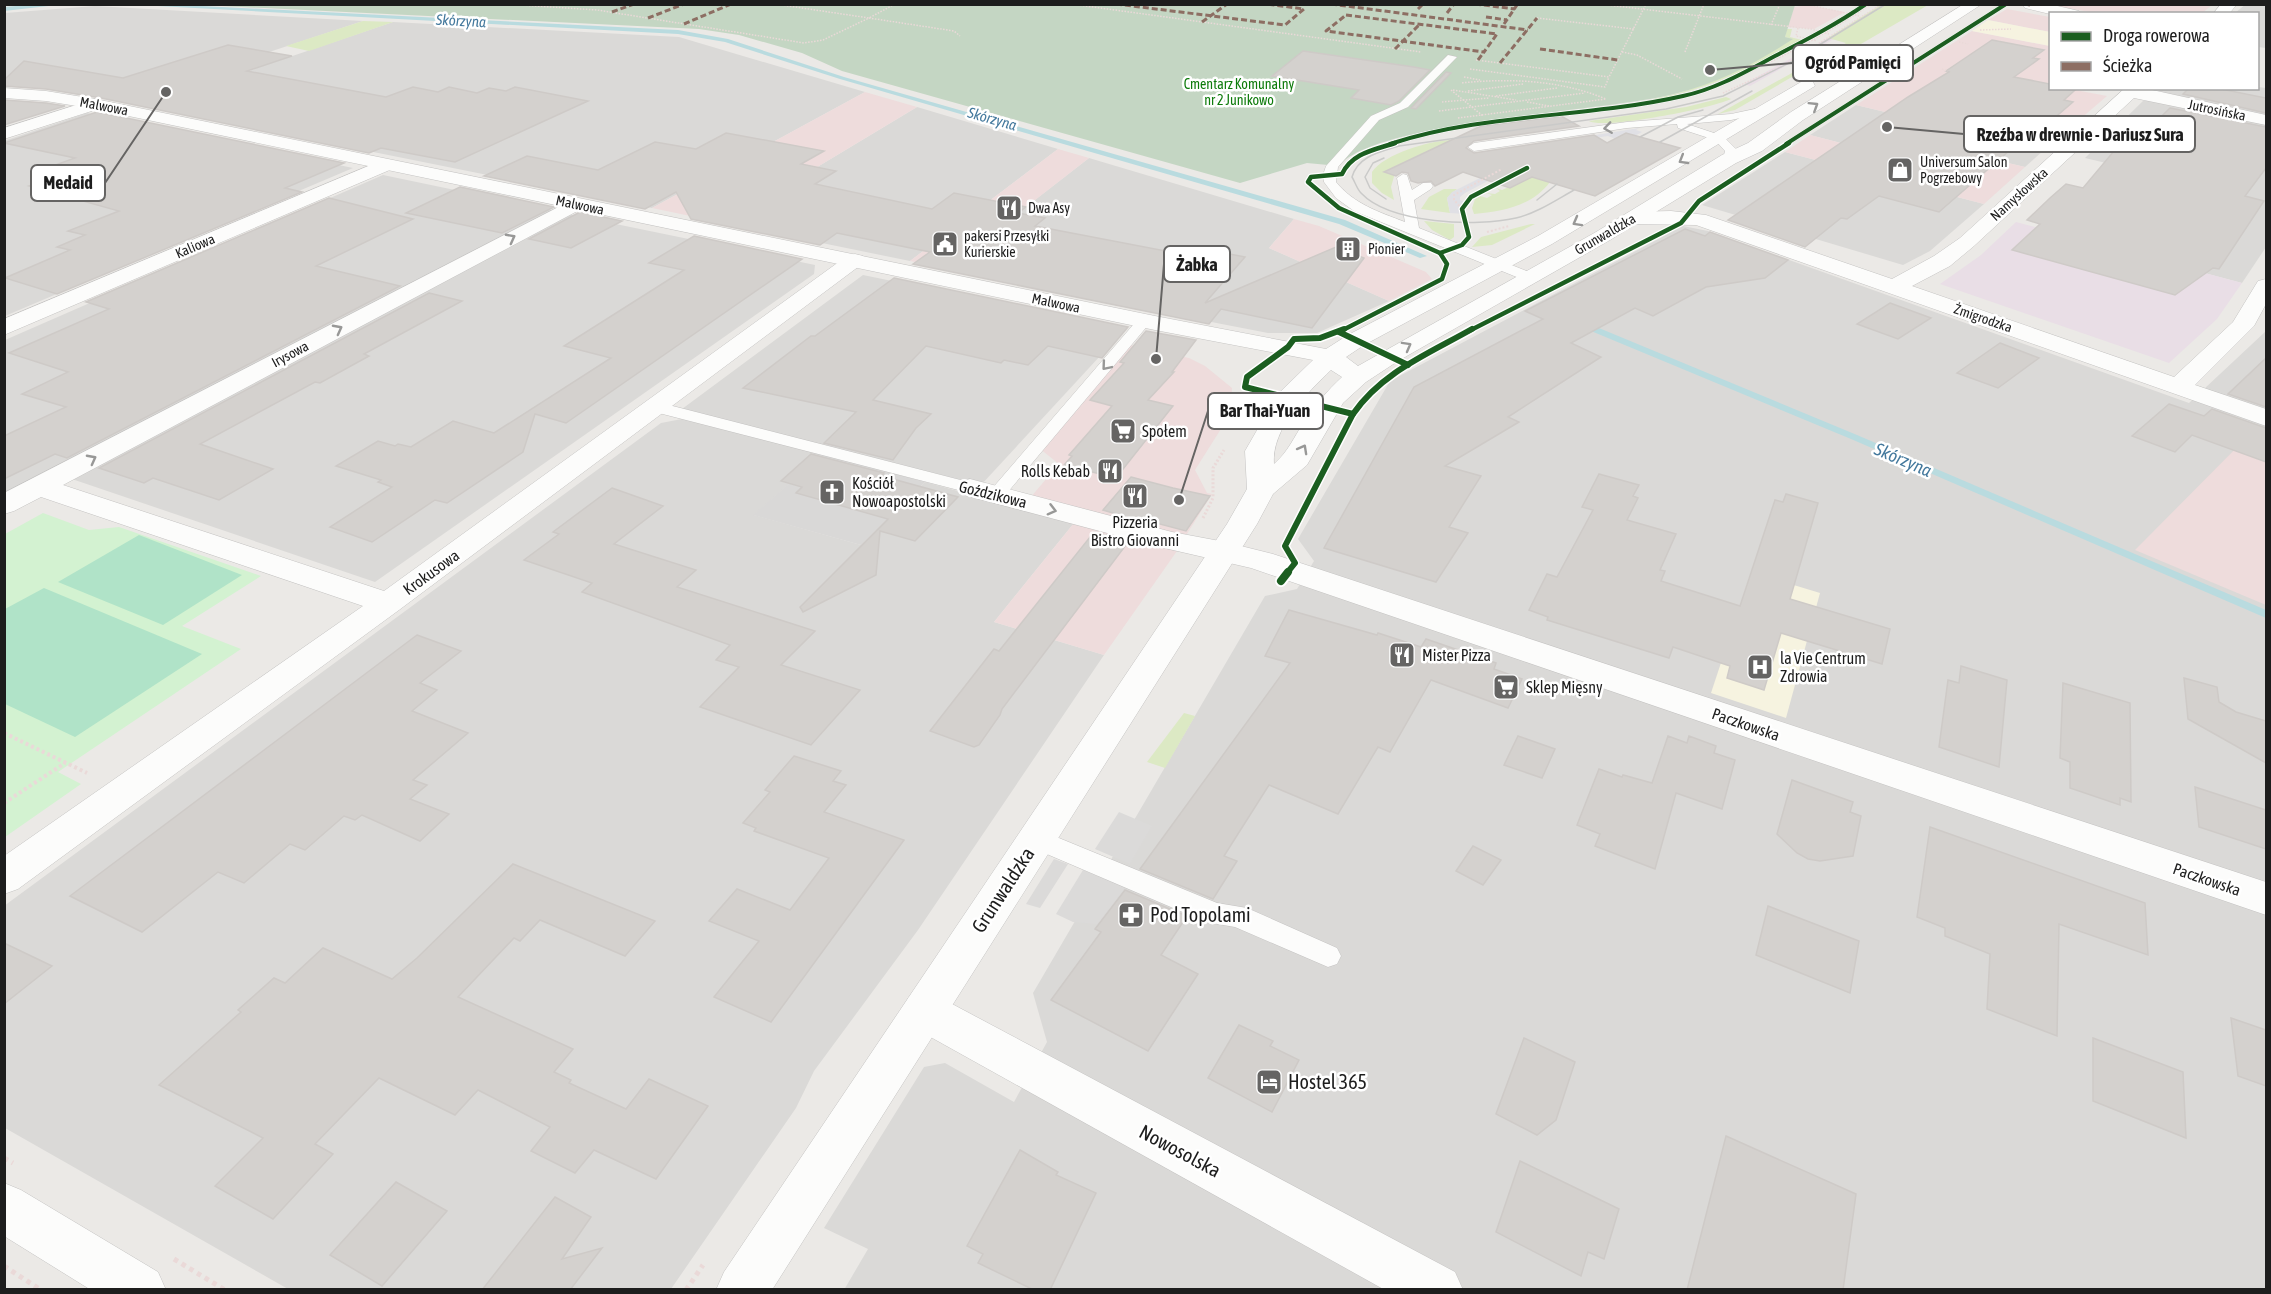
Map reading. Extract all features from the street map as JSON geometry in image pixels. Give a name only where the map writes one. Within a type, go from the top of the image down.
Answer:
[{"type":"street","name":"Grunwaldzka","points":[[742,1290],[1225,551],[1261,489],[1297,459],[1326,408],[1357,377],[1633,218],[1729,159],[1755,147],[1797,116],[1975,4]]},
{"type":"street","points":[[2030,6],[2062,12]]},
{"type":"street","name":"Grunwaldzka","points":[[1261,489],[1259,451],[1287,399],[1330,357],[1356,340],[1628,194],[1818,79]]},
{"type":"street","name":"Jutrosińska","points":[[2133,90],[2266,120]]},
{"type":"street","name":"Namysłowska","points":[[1893,287],[1942,261],[1967,242],[2133,90]]},
{"type":"street","name":"Malwowa","points":[[4,93],[46,96],[95,104],[1150,322],[1288,347],[1330,357],[1357,377]]},
{"type":"street","points":[[4,134],[95,104]]},
{"type":"street","name":"Kaliowa","points":[[4,328],[385,165]]},
{"type":"street","name":"Żmigrodzka","points":[[1671,195],[1699,219]]},
{"type":"street","name":"Irysowa","points":[[4,506],[576,204]]},
{"type":"street","name":"Żmigrodzka","points":[[1633,218],[1699,219],[2266,418]]},
{"type":"street","name":"Krokusowa","points":[[4,878],[388,603],[855,261]]},
{"type":"street","points":[[2178,387],[2242,326],[2266,286]]},
{"type":"street","name":"Malwowa","points":[[1150,322],[1306,378],[1357,377]]},
{"type":"street","points":[[40,486],[388,603]]},
{"type":"street","name":"Goździkowa","points":[[983,492],[1186,544],[1225,551]]},
{"type":"street","name":"Paczkowska","points":[[1225,551],[2266,899]]},
{"type":"street","name":"Nowosolska","points":[[924,1011],[1437,1290]]},
{"type":"street","points":[[4,1207],[140,1290]]},
{"type":"lane","points":[[1447,61],[1404,105],[1375,118],[1335,161],[1329,174],[1330,182],[1340,195],[1359,208],[1529,278]]},
{"type":"lane","points":[[1474,147],[1662,122],[1731,117],[1769,109]]},
{"type":"lane","points":[[1662,122],[1719,138],[1731,150],[1729,159]]},
{"type":"lane","points":[[1495,153],[1526,139]]},
{"type":"lane","points":[[1403,178],[1413,230]]},
{"type":"lane","points":[[1407,200],[1427,186]]},
{"type":"lane","points":[[983,492],[1150,322]]},
{"type":"lane","name":"Goździkowa","points":[[657,407],[983,492]]},
{"type":"lane","points":[[1037,839],[1215,914],[1238,916],[1328,956]]},
{"type":"path","points":[[505,4],[597,10],[804,43],[823,40],[895,4]]},
{"type":"path","points":[[776,4],[954,31],[960,36]]},
{"type":"path","points":[[1071,4],[1605,87],[1646,4]]},
{"type":"path","points":[[1599,4],[1823,33]]},
{"type":"path","points":[[1686,52],[1704,4]]},
{"type":"path","points":[[1715,4],[1726,4]]},
{"type":"path","points":[[1771,25],[1780,4]]},
{"type":"path","points":[[1805,4],[1853,15]]},
{"type":"path","points":[[1853,15],[1864,4]]},
{"type":"path","points":[[1689,95],[1729,83],[1823,33],[1871,4]]},
{"type":"path","points":[[1716,95],[1749,81],[1824,41],[1882,4]]},
{"type":"path","points":[[1537,18],[1634,29]]},
{"type":"path","points":[[1798,28],[1796,36],[1810,39]]},
{"type":"path","points":[[1980,30],[2011,29]]},
{"type":"path","points":[[1622,52],[1637,55],[1682,79]]},
{"type":"path","points":[[1447,61],[1609,77]]},
{"type":"path","points":[[1942,69],[1948,70]]},
{"type":"path","points":[[1463,77],[1486,80]]},
{"type":"path","points":[[1451,90],[1456,84],[1497,79],[1564,87],[1606,99],[1458,118]]},
{"type":"path","points":[[1462,92],[1530,83]]},
{"type":"path","points":[[1435,102],[1494,97],[1564,87]]},
{"type":"path","points":[[1451,90],[1552,106]]},
{"type":"path","points":[[1451,90],[1483,116]]},
{"type":"path","points":[[1439,111],[1586,93]]},
{"type":"path","points":[[1468,126],[1465,125],[1617,105]]},
{"type":"path","points":[[1534,118],[1606,108]]},
{"type":"path","points":[[1479,125],[1490,123]]},
{"type":"path","points":[[1464,206],[1454,200],[1454,195],[1504,168]]},
{"type":"path","points":[[4,733],[125,792]]},
{"type":"path","points":[[4,803],[65,762]]},
{"type":"path","points":[[4,1266],[41,1290]]},
{"type":"shaded area","points":[[2246,4],[2266,5],[2266,48],[2259,47],[2259,12],[2236,12]]},
{"type":"shaded area","points":[[2047,5],[2212,5],[2203,12],[2091,12]]},
{"type":"shaded area","points":[[95,6],[363,21],[120,101],[5,82],[5,13]]},
{"type":"shaded area","points":[[1794,7],[1845,12],[1814,29],[1788,27]]},
{"type":"shaded area","points":[[2007,9],[2049,17],[2049,32],[1988,20]]},
{"type":"shaded area","points":[[1988,20],[2049,32],[2049,46],[1972,31]]},
{"type":"shaded area","points":[[393,22],[679,37],[865,92],[652,208],[145,106]]},
{"type":"shaded area","points":[[1972,31],[2049,46],[2049,90],[2075,90],[2107,96],[2044,150],[1856,105]]},
{"type":"shaded area","points":[[1828,38],[1834,39],[1750,86],[1744,84]]},
{"type":"shaded area","points":[[2259,87],[2266,88],[2266,115],[2166,94],[2158,90],[2259,90]]},
{"type":"shaded area","points":[[865,92],[917,107],[724,223],[652,208]]},
{"type":"shaded area","points":[[2143,101],[2156,101],[2266,124],[2266,247],[2242,283],[2114,249],[2178,180],[2085,158]]},
{"type":"shaded area","points":[[1856,105],[2044,150],[2025,167],[1974,155],[1953,172],[1810,135]]},
{"type":"shaded area","points":[[917,107],[1058,149],[910,261],[724,223]]},
{"type":"shaded area","points":[[87,113],[353,168],[5,316],[4,141]]},
{"type":"shaded area","points":[[1639,128],[1636,130],[1642,132],[1577,167],[1616,139],[1608,136],[1575,141],[1541,171],[1510,188],[1488,181],[1465,193],[1460,200],[1464,201],[1465,214],[1450,213],[1447,198],[1452,192],[1494,171],[1534,145]]},
{"type":"shaded area","name":"Universum Salon Pogrzebowy","points":[[1810,135],[1953,172],[1974,155],[2025,167],[1984,204],[1785,152]]},
{"type":"shaded area","points":[[1058,149],[1089,158],[948,268],[910,261]]},
{"type":"shaded area","points":[[1785,152],[1984,204],[1930,251],[1903,265],[1702,205]]},
{"type":"shaded area","points":[[1089,158],[1294,219],[1269,248],[1389,301],[1317,333],[1268,333],[1124,305],[1018,213]]},
{"type":"shaded area","points":[[383,175],[556,211],[5,496],[5,340]]},
{"type":"shaded area","points":[[567,214],[815,265],[814,274],[375,582],[66,477]]},
{"type":"shaded area","points":[[1294,219],[1319,226],[1426,272],[1432,279],[1389,301],[1269,248]]},
{"type":"shaded area","points":[[2016,222],[2242,283],[2217,319],[2169,363],[1940,284],[1981,255]]},
{"type":"shaded area","points":[[1683,226],[1708,231],[2189,403],[2266,331],[2266,1289],[844,1290],[868,1249],[824,1228],[924,1067],[945,1063],[1014,1102],[1047,1042],[1033,993],[1265,596],[1297,589],[1314,561],[1298,539],[1390,381]]},
{"type":"shaded area","points":[[863,275],[1125,329],[981,485],[682,409]]},
{"type":"shaded area","points":[[1130,345],[1189,358],[1205,366],[1232,388],[1231,413],[1195,470],[1207,493],[1212,494],[1185,537],[1030,498],[1059,464],[1039,448]]},
{"type":"shaded area","points":[[687,418],[823,454],[754,515],[861,545],[925,482],[1074,523],[994,622],[1104,655],[918,930],[814,1071],[796,1108],[671,1289],[288,1289],[5,1128],[4,906],[661,423]]},
{"type":"shaded area","points":[[2257,427],[2266,430],[2266,605],[2135,550]]},
{"type":"shaded area","points":[[823,454],[925,482],[861,545],[753,515]]},
{"type":"shaded area","points":[[1074,523],[1177,551],[1104,655],[994,622]]},
{"type":"shaded area","name":"la Vie Centrum Zdrowia","points":[[1751,572],[1820,593],[1786,718],[1711,693]]},
{"type":"shaded area","points":[[1119,812],[1152,826],[1130,864],[1095,849]]},
{"type":"shaded area","points":[[1054,859],[1068,864],[1040,908],[1026,904]]},
{"type":"shaded area","points":[[1083,870],[1126,887],[1098,924],[1073,922],[1056,914]]},
{"type":"green space","points":[[1882,4],[1928,5],[1842,55],[1811,66],[1735,110],[1718,114],[1846,43],[1828,38]]},
{"type":"green space","name":"Cmentarz Komunalny nr 2 Junikowo","points":[[201,5],[1795,5],[1785,37],[1793,39],[1738,71],[1694,89],[1645,100],[1445,128],[1398,138],[1361,150],[1339,166],[1307,163],[1240,183],[842,71],[802,53],[739,35],[699,29]]},
{"type":"green space","points":[[363,21],[393,22],[309,51],[286,46]]},
{"type":"green space","points":[[1787,29],[1792,29],[1790,37],[1802,40],[1706,86],[1686,92],[1641,102],[1679,93],[1713,81],[1792,39],[1785,37]]},
{"type":"green space","points":[[1726,97],[1731,99],[1703,108],[1658,117],[1615,123],[1589,121],[1686,107]]},
{"type":"green space","points":[[1452,140],[1397,166],[1391,187],[1394,200],[1372,183],[1372,172],[1387,159],[1421,145]]},
{"type":"green space","points":[[1532,177],[1550,182],[1534,197],[1516,206],[1495,212],[1474,214],[1472,208],[1475,199],[1480,196],[1487,198],[1492,195],[1486,193],[1495,194],[1500,191],[1496,188],[1502,190]]},
{"type":"green space","points":[[1444,189],[1457,189],[1447,198],[1450,213],[1421,209],[1429,197]]},
{"type":"green space","points":[[1424,221],[1454,224],[1454,237],[1450,240],[1432,230]]},
{"type":"green space","points":[[1535,224],[1492,245],[1472,247],[1481,237]]},
{"type":"green space","points":[[43,513],[89,530],[119,527],[261,576],[182,626],[241,649],[58,772],[81,784],[5,837],[5,534]]},
{"type":"green space","points":[[139,535],[242,575],[163,625],[58,582]]},
{"type":"green space","points":[[44,588],[202,654],[75,737],[5,704],[5,609]]},
{"type":"green space","points":[[1184,713],[1195,716],[1165,768],[1147,762]]},
{"type":"building","points":[[1992,40],[2044,50],[2033,58],[2039,59],[2014,77],[2049,84],[2049,90],[2075,90],[2064,100],[2073,102],[2023,145],[2017,144],[1939,212],[1879,196],[1847,219],[1841,218],[1805,247],[1728,220],[1908,97],[1949,72],[1946,71]]},
{"type":"building","points":[[228,45],[292,56],[247,71],[386,97],[413,87],[438,92],[449,87],[477,93],[489,88],[506,91],[515,87],[588,101],[455,162],[381,148],[369,153],[101,98],[46,89],[4,86],[4,80],[24,61],[123,78]]},
{"type":"building","points":[[1303,51],[1430,70],[1399,101],[1391,105],[1351,98],[1359,90],[1272,76]]},
{"type":"building","points":[[1446,72],[1451,73],[1416,109],[1411,108]]},
{"type":"building","points":[[2187,90],[2226,90],[2266,98],[2266,113],[2183,94]]},
{"type":"building","points":[[4,100],[46,103],[65,106],[4,125]]},
{"type":"building","points":[[2170,108],[2266,127],[2266,168],[2245,196],[2264,201],[2219,269],[2213,268],[2175,295],[2012,250],[2040,224],[2027,220],[2050,198],[2066,184],[2083,188],[2114,151],[2119,152],[2122,147],[2128,149]]},
{"type":"building","points":[[97,112],[344,163],[285,188],[302,192],[57,294],[5,278],[70,250],[57,247],[85,235],[68,231],[119,211],[29,186],[56,177],[36,172],[75,158],[4,143]]},
{"type":"building","points":[[1561,116],[1579,126],[1474,141],[1466,148],[1474,153],[1594,135],[1607,143],[1626,133],[1680,148],[1595,196],[1532,177],[1510,188],[1463,172],[1435,186],[1431,181],[1418,183],[1411,181],[1408,173],[1402,172],[1396,176],[1384,172],[1481,126]]},
{"type":"building","points":[[726,133],[824,151],[801,164],[836,171],[815,184],[932,209],[954,193],[1026,207],[1018,213],[1045,218],[1035,226],[1181,254],[1189,246],[1245,257],[1205,303],[1336,247],[1364,258],[1312,328],[1221,309],[1209,324],[913,264],[930,252],[837,233],[820,245],[691,219],[676,192],[645,209],[484,176],[527,156],[598,170],[655,142],[696,149]]},
{"type":"building","points":[[460,187],[554,207],[502,233],[406,213]]},
{"type":"building","points":[[329,198],[413,219],[316,266],[400,286],[67,458],[55,454],[4,479],[4,436],[66,407],[22,394],[68,372],[9,353],[109,309],[86,302]]},
{"type":"building","points":[[580,212],[622,221],[571,248],[529,239]]},
{"type":"building","points":[[1685,229],[1705,236],[1710,232],[1788,260],[1765,278],[1706,287],[1653,316],[1635,308],[1571,343],[1601,357],[1508,417],[1519,422],[1445,466],[1481,476],[1449,527],[1468,533],[1436,582],[1324,548],[1414,387],[1543,319],[1525,311]]},
{"type":"building","points":[[694,236],[802,259],[566,423],[535,414],[523,452],[447,503],[435,500],[372,542],[330,527],[392,487],[378,482],[381,480],[336,466],[378,441],[395,446],[398,444],[411,447],[453,421],[494,433],[611,358],[564,346],[684,270],[649,263]]},
{"type":"building","points":[[894,278],[1128,327],[1102,358],[1048,346],[1028,365],[1004,360],[1001,363],[926,346],[873,400],[931,414],[916,428],[893,460],[824,443],[856,412],[743,388],[811,336],[815,336]]},
{"type":"building","points":[[429,293],[462,301],[364,354],[369,356],[320,383],[315,382],[200,444],[273,469],[219,500],[153,478],[144,483],[99,468]]},
{"type":"building","points":[[1890,303],[1931,318],[1898,339],[1857,324]]},
{"type":"building","points":[[1146,331],[1196,340],[1172,372],[1174,372],[1148,400],[1173,406],[1116,478],[1064,465],[1072,456],[1069,455],[1112,406],[1090,400],[1124,363],[1120,362]]},
{"type":"building","points":[[2000,343],[2039,358],[1998,388],[1957,373]]},
{"type":"building","points":[[2266,358],[2266,407],[2228,394]]},
{"type":"building","points":[[2169,404],[2204,416],[2212,409],[2266,428],[2266,462],[2192,435],[2175,452],[2132,436]]},
{"type":"building","points":[[811,454],[884,473],[882,476],[958,497],[915,541],[880,531],[876,575],[803,612],[800,607],[888,519],[796,493],[802,487],[781,481]]},
{"type":"building","points":[[1599,474],[1639,485],[1633,496],[1638,498],[1627,520],[1676,534],[1660,570],[1665,571],[1661,581],[1740,606],[1775,500],[1783,502],[1786,494],[1818,503],[1790,599],[1890,629],[1882,664],[1781,633],[1764,690],[1727,678],[1730,666],[1673,647],[1669,658],[1547,620],[1548,617],[1529,610],[1547,574],[1557,577],[1593,510],[1582,507]]},
{"type":"building","points":[[1131,477],[1210,496],[1186,531],[1145,520],[1143,522],[1103,510]]},
{"type":"building","points":[[612,488],[663,506],[614,544],[696,570],[677,587],[815,631],[781,665],[860,690],[811,745],[700,707],[739,667],[716,660],[730,645],[582,592],[592,583],[524,560],[559,534],[553,532]]},
{"type":"building","points":[[1094,532],[1129,541],[1002,709],[979,745],[974,747],[930,731],[994,649],[999,651]]},
{"type":"building","points":[[1289,610],[1377,635],[1378,633],[1421,647],[1426,639],[1496,663],[1494,669],[1522,679],[1508,708],[1431,680],[1390,752],[1378,747],[1338,814],[1269,785],[1224,856],[1237,861],[1213,899],[1140,869],[1290,663],[1265,656]]},
{"type":"building","points":[[417,635],[461,651],[420,683],[437,690],[412,711],[468,733],[413,780],[427,785],[410,799],[449,814],[420,841],[362,815],[355,820],[344,816],[305,850],[290,844],[244,883],[218,872],[142,932],[70,896]]},
{"type":"building","points":[[1961,666],[2007,680],[1999,767],[1939,747],[1948,680],[1959,683]]},
{"type":"building","points":[[2184,678],[2217,687],[2219,702],[2236,712],[2266,721],[2266,763],[2188,719]]},
{"type":"building","points":[[2063,683],[2130,703],[2131,802],[2120,798],[2120,805],[2070,788],[2070,762],[2060,758]]},
{"type":"building","points":[[1518,736],[1555,749],[1542,778],[1504,765]]},
{"type":"building","points":[[1668,736],[1687,743],[1689,736],[1716,746],[1714,753],[1735,760],[1722,809],[1676,793],[1655,869],[1595,846],[1600,834],[1577,825],[1599,769],[1622,777],[1623,775],[1652,783]]},
{"type":"building","points":[[794,756],[841,771],[833,781],[846,785],[824,812],[904,840],[771,1022],[714,997],[759,941],[709,921],[737,889],[790,910],[829,858],[754,831],[756,828],[743,823],[770,792],[765,790]]},
{"type":"building","points":[[1792,780],[1853,802],[1850,812],[1861,816],[1853,856],[1820,861],[1808,859],[1797,853],[1777,834]]},
{"type":"building","points":[[2195,787],[2266,810],[2266,849],[2199,827]]},
{"type":"building","points":[[1930,827],[2145,903],[2148,955],[2059,924],[2057,1036],[1987,1009],[1990,954],[1945,936],[1945,928],[1917,917]]},
{"type":"building","points":[[1473,846],[1501,860],[1483,885],[1456,871]]},
{"type":"building","points":[[513,864],[655,921],[625,956],[540,920],[520,941],[514,938],[458,997],[573,1049],[554,1072],[571,1080],[569,1083],[626,1109],[649,1079],[708,1106],[656,1179],[594,1150],[575,1173],[531,1151],[550,1127],[478,1090],[455,1115],[379,1078],[315,1144],[333,1154],[273,1219],[215,1186],[263,1138],[159,1085],[241,1012],[238,1010],[274,978],[285,983],[323,948],[392,979],[417,958]]},
{"type":"building","points":[[1125,890],[1187,916],[1161,955],[1198,974],[1148,1051],[1051,1000],[1101,932],[1095,929]]},
{"type":"building","points":[[1768,906],[1859,941],[1850,993],[1756,955]]},
{"type":"building","points":[[4,943],[52,966],[4,1004]]},
{"type":"building","points":[[2231,1018],[2266,1030],[2266,1086],[2238,1076]]},
{"type":"building","points":[[1239,1025],[1273,1041],[1270,1046],[1299,1060],[1272,1112],[1208,1078]]},
{"type":"building","points":[[1524,1038],[1575,1062],[1556,1120],[1537,1135],[1496,1114]]},
{"type":"building","points":[[2093,1038],[2183,1072],[2186,1138],[2093,1101]]},
{"type":"building","points":[[1726,1136],[1856,1194],[1843,1290],[1687,1290]]},
{"type":"building","points":[[1020,1150],[1058,1172],[1056,1175],[1096,1193],[1050,1290],[1034,1290],[978,1263],[983,1254],[967,1246]]},
{"type":"building","points":[[1520,1161],[1619,1209],[1604,1259],[1588,1252],[1581,1276],[1496,1232]]},
{"type":"building","points":[[396,1182],[447,1211],[382,1286],[330,1255]]},
{"type":"building","points":[[555,1197],[591,1217],[562,1259],[602,1248],[570,1290],[482,1290]]},
{"type":"waterway","name":"Skórzyna","points":[[4,9],[64,4]]},
{"type":"waterway","name":"Skórzyna","points":[[122,4],[547,25]]},
{"type":"waterway","name":"Skórzyna","points":[[550,25],[678,32],[726,40],[842,78],[1342,222],[1423,256]]},
{"type":"waterway","name":"Skórzyna","points":[[1582,324],[1854,437],[2266,614]]},
{"type":"tram line","points":[[1574,190],[1539,210],[1516,218],[1479,222],[1435,221],[1392,211],[1374,203],[1361,193],[1352,177],[1364,160],[1399,146],[1666,109],[1723,96],[1793,61],[1886,4]]},
{"type":"tram line","points":[[1660,142],[1752,91]]},
{"type":"tram line","points":[[1640,137],[1678,117],[1703,110]]},
{"type":"tram line","points":[[1384,158],[1373,163],[1365,177],[1370,188],[1386,199]]},
{"type":"tram line","points":[[1537,200],[1557,184]]},
{"type":"marked path","points":[[612,12],[634,4]]},
{"type":"marked path","points":[[648,18],[684,4]]},
{"type":"marked path","points":[[684,24],[731,4]]},
{"type":"marked path","points":[[1116,4],[1285,25],[1304,9],[1267,4]]},
{"type":"marked path","points":[[1202,22],[1227,4]]},
{"type":"marked path","points":[[1331,4],[1528,30]]},
{"type":"marked path","points":[[1418,9],[1423,4]]},
{"type":"marked path","points":[[1447,13],[1454,4]]},
{"type":"marked path","points":[[1475,4],[1515,9]]},
{"type":"marked path","points":[[1504,24],[1517,5],[1512,4]]},
{"type":"marked path","points":[[2025,4],[2030,5]]},
{"type":"marked path","points":[[1478,60],[1497,34],[1346,15],[1326,31],[1484,52]]},
{"type":"marked path","points":[[1486,17],[1507,20]]},
{"type":"marked path","points":[[1500,63],[1537,18]]},
{"type":"marked path","points":[[1395,49],[1420,24]]},
{"type":"marked path","points":[[1540,49],[1618,60]]},
{"type":"cycle path","points":[[1353,414],[1254,391],[1245,387],[1247,377],[1288,347],[1294,339],[1320,338],[1339,332],[1442,279],[1447,264],[1440,253],[1339,208],[1308,182],[1311,177],[1342,174],[1347,163],[1358,155],[1438,132],[1643,104],[1696,93],[1753,68],[1821,32],[1866,4]]},
{"type":"cycle path","points":[[1281,581],[1295,563],[1285,546],[1353,414],[1366,395],[1388,376],[1480,325],[1681,223],[1699,201],[2006,4]]},
{"type":"cycle path","points":[[1440,253],[1462,245],[1469,237],[1462,209],[1471,197],[1527,168]]},
{"type":"cycle path","points":[[1339,332],[1408,365]]},
{"type":"place","name":"Ogród Pamięci","points":[[1710,70]]},
{"type":"place","name":"Medaid","points":[[166,92]]},
{"type":"place","name":"Rzeźba w drewnie - Dariusz Sura","points":[[1887,127]]},
{"type":"place","name":"Universum Salon Pogrzebowy","points":[[1900,170]]},
{"type":"place","name":"Dwa Asy","points":[[1009,208]]},
{"type":"place","name":"pakersi Przesyłki Kurierskie","points":[[945,244]]},
{"type":"place","name":"Pionier","points":[[1348,249]]},
{"type":"place","name":"Żabka","points":[[1156,359]]},
{"type":"place","name":"Społem","points":[[1123,431]]},
{"type":"place","name":"Rolls Kebab","points":[[1110,471]]},
{"type":"place","name":"Kościół Nowoapostolski","points":[[832,492]]},
{"type":"place","name":"Pizzeria Bistro Giovanni","points":[[1135,496]]},
{"type":"place","name":"Bar Thai-Yuan","points":[[1179,500]]},
{"type":"place","name":"Mister Pizza","points":[[1402,655]]},
{"type":"place","name":"la Vie Centrum Zdrowia","points":[[1760,667]]},
{"type":"place","name":"Sklep Mięsny","points":[[1506,687]]},
{"type":"place","name":"Pod Topolami","points":[[1131,915]]},
{"type":"place","name":"Hostel 365","points":[[1269,1082]]}]
